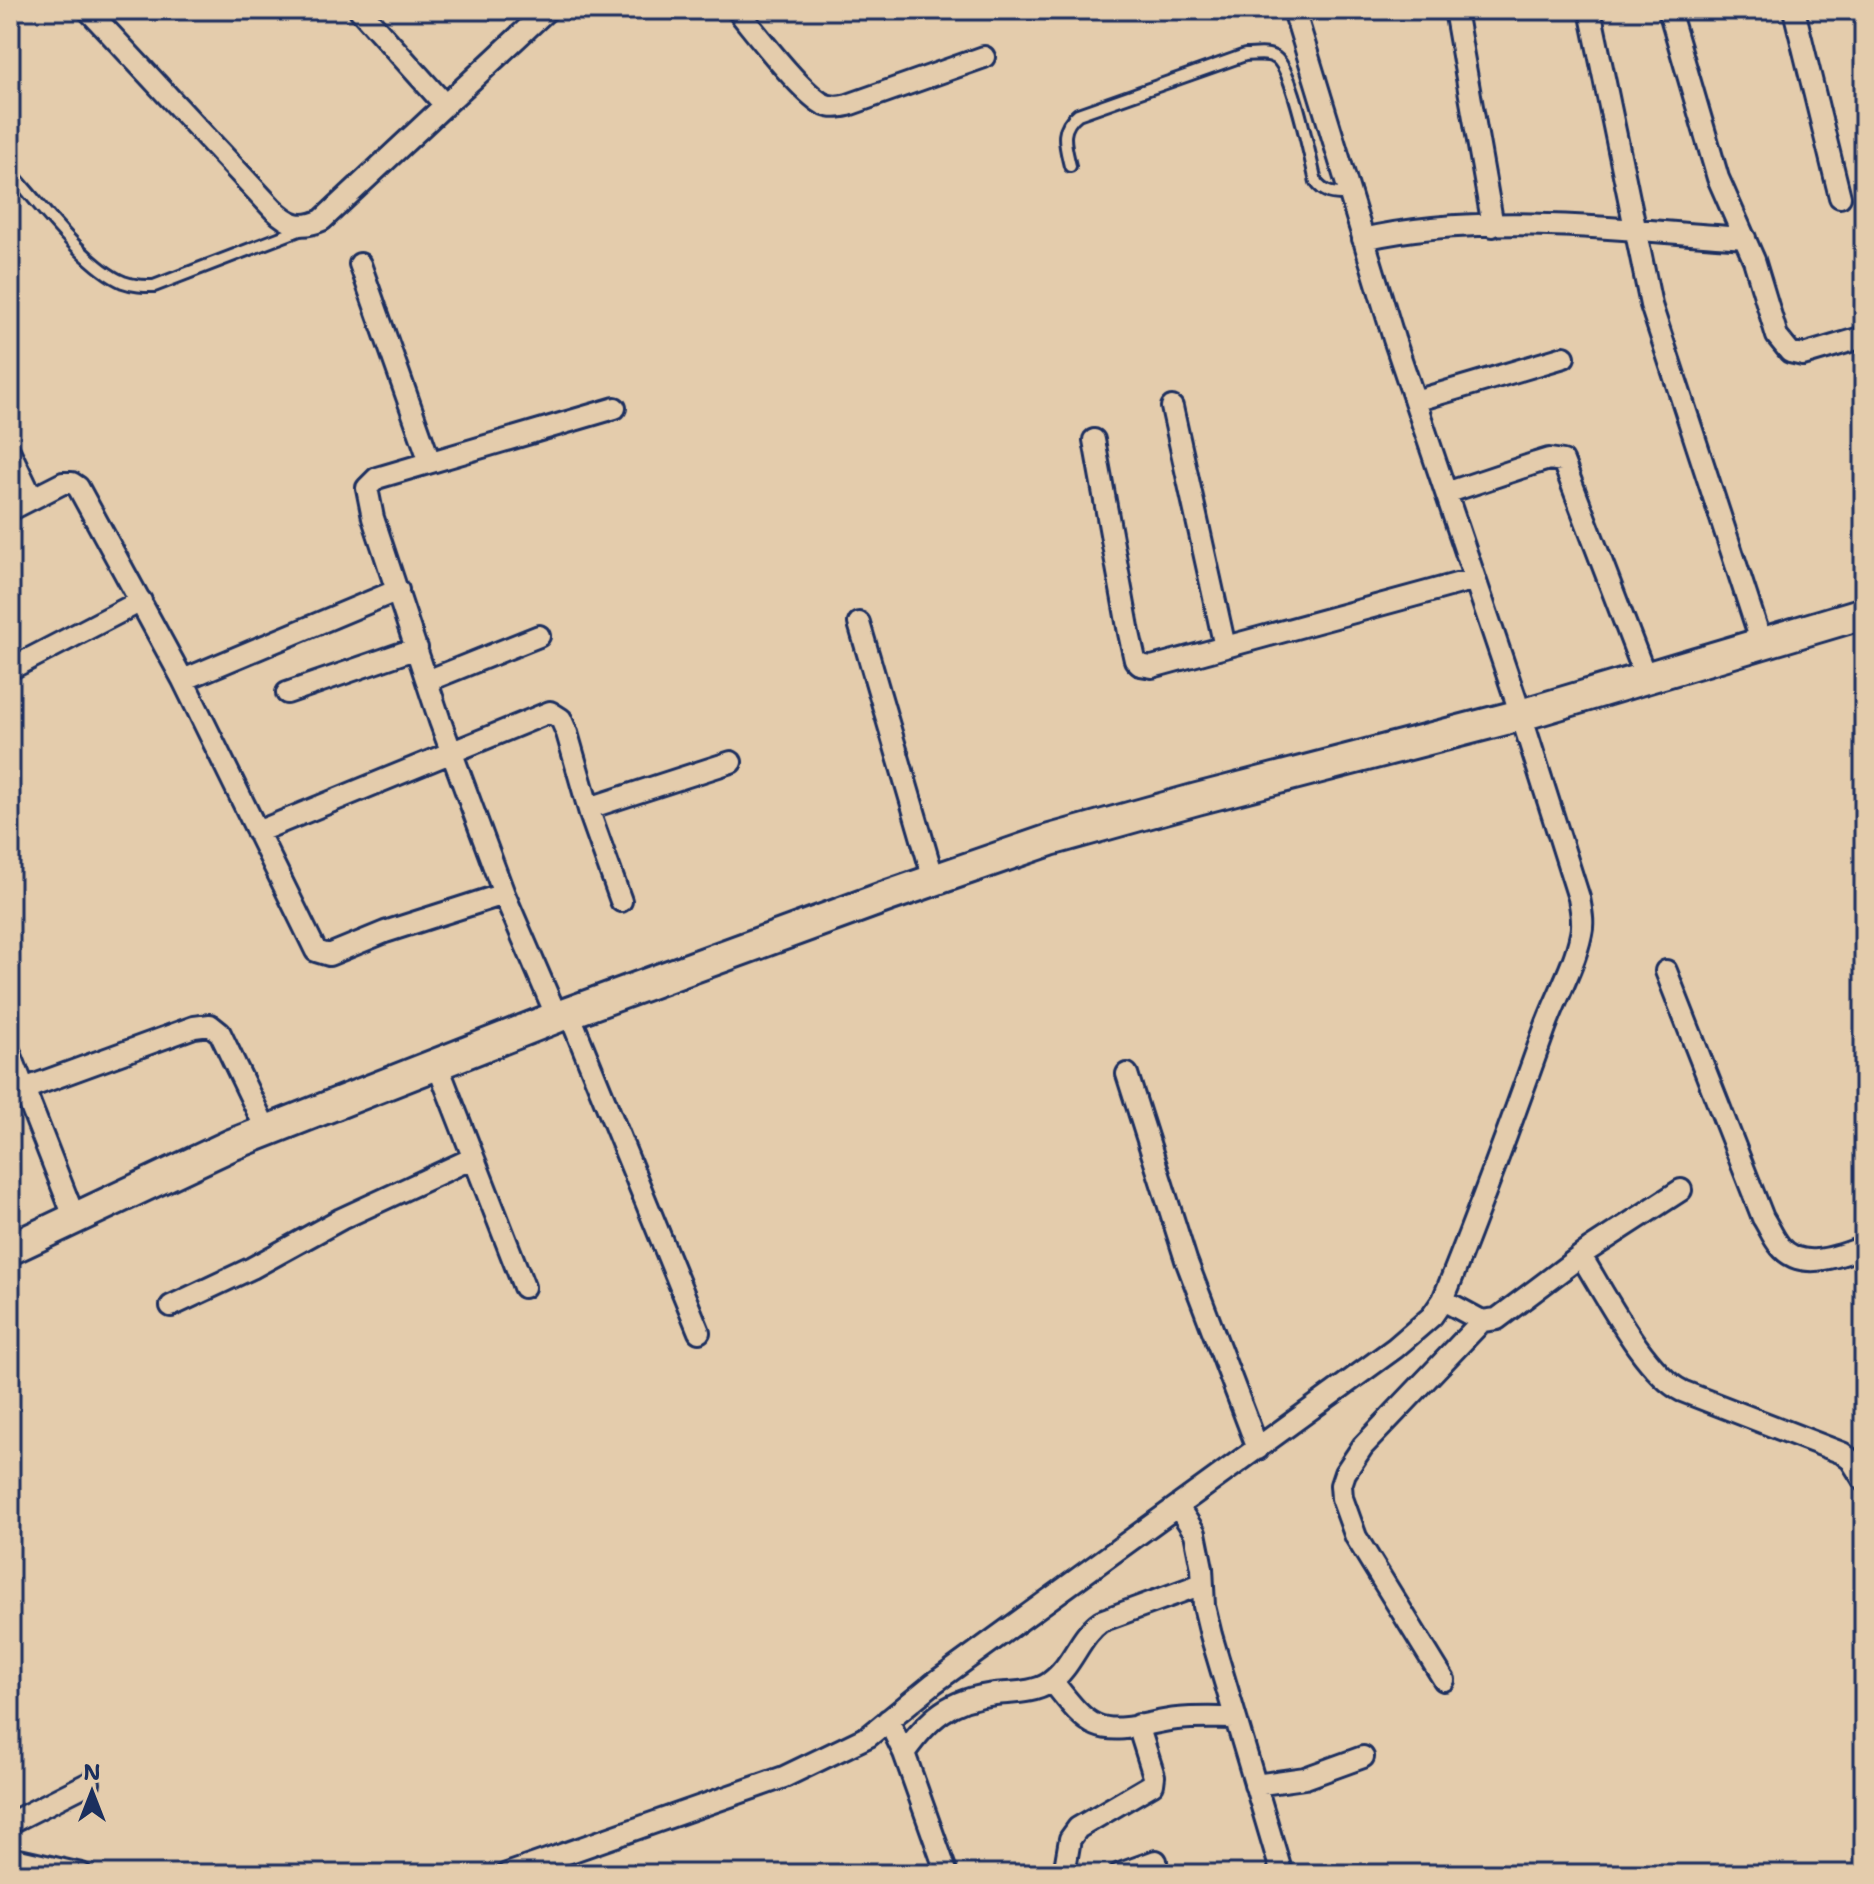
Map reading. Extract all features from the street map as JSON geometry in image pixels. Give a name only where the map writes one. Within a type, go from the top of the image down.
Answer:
[{"type":"main road","points":[[10,1249],[231,1145],[563,1015],[1050,840],[1521,715],[1864,613]]},
{"type":"street","points":[[88,10],[288,223],[311,225],[322,220],[547,10]]},
{"type":"street","points":[[360,10],[445,105]]},
{"type":"street","points":[[737,10],[808,92],[833,107],[848,105],[984,57]]},
{"type":"street","points":[[895,1733],[934,1683],[1183,1516],[1258,1449],[1395,1348],[1432,1316],[1443,1300],[1487,1190],[1581,934],[1583,919],[1579,898],[1363,239],[1294,10]]},
{"type":"street","points":[[1455,10],[1493,226]]},
{"type":"street","points":[[1590,10],[1651,305],[1762,644]]},
{"type":"street","points":[[1669,10],[1718,178],[1745,238],[1777,336],[1790,352],[1803,355],[1864,337]]},
{"type":"street","points":[[1794,10],[1840,197]]},
{"type":"street","points":[[1363,239],[1409,231],[1493,226],[1745,238]]},
{"type":"street","points":[[360,264],[430,462]]},
{"type":"street","points":[[1415,401],[1564,357]]},
{"type":"street","points":[[1172,407],[1225,647]]},
{"type":"street","points":[[615,408],[377,478],[367,488],[373,518],[427,681],[504,894],[563,1015],[699,1332]]},
{"type":"street","points":[[1094,440],[1135,660],[1140,665],[1152,667],[1475,579]]},
{"type":"street","points":[[10,452],[32,498]]},
{"type":"street","points":[[1446,493],[1549,459],[1563,461],[1646,678]]},
{"type":"street","points":[[10,510],[63,483],[78,487],[183,680],[312,946],[329,955],[385,932],[504,894]]},
{"type":"street","points":[[183,680],[398,590]]},
{"type":"street","points":[[10,669],[141,601]]},
{"type":"street","points":[[859,623],[934,880]]},
{"type":"street","points":[[427,681],[539,636]]},
{"type":"street","points":[[287,693],[417,648]]},
{"type":"street","points":[[257,832],[544,713],[555,714],[567,733],[621,901]]},
{"type":"street","points":[[589,808],[731,762]]},
{"type":"street","points":[[1666,971],[1763,1218],[1781,1248],[1796,1258],[1814,1261],[1864,1247]]},
{"type":"street","points":[[24,1089],[194,1027],[210,1025],[220,1033],[267,1131]]},
{"type":"street","points":[[10,1053],[75,1219]]},
{"type":"street","points":[[437,1064],[524,1287]]},
{"type":"street","points":[[1127,1074],[1186,1260],[1258,1449]]},
{"type":"street","points":[[171,1306],[252,1268],[341,1219],[473,1158]]},
{"type":"street","points":[[1443,1300],[1482,1321],[1497,1319],[1581,1256],[1681,1190]]},
{"type":"street","points":[[1581,1256],[1639,1349],[1665,1381],[1682,1391],[1842,1453],[1851,1460],[1864,1481]]},
{"type":"street","points":[[1444,1680],[1356,1537],[1345,1508],[1341,1485],[1345,1473],[1363,1446],[1482,1321]]},
{"type":"street","points":[[1183,1516],[1200,1559],[1211,1635],[1282,1874]]},
{"type":"street","points":[[507,1874],[784,1777],[853,1745],[929,1720],[945,1709],[978,1697],[1038,1688],[1052,1681],[1090,1630],[1101,1621],[1202,1584]]},
{"type":"street","points":[[1052,1681],[1095,1725],[1113,1727],[1174,1719],[1234,1718]]},
{"type":"street","points":[[1064,1874],[1070,1839],[1078,1828],[1153,1784],[1154,1776],[1138,1725]]},
{"type":"street","points":[[895,1733],[947,1874]]},
{"type":"street","points":[[1255,1785],[1305,1778],[1363,1757]]},
{"type":"street","points":[[10,1823],[89,1783]]},
{"type":"street","points":[[10,1858],[81,1874]]},
{"type":"street","points":[[1120,1874],[1156,1861]]},
{"type":"lane","points":[[1070,166],[1064,133],[1078,114],[1245,55],[1269,55],[1278,59],[1289,81],[1316,182],[1330,194],[1350,194]]},
{"type":"lane","points":[[10,171],[84,253],[108,273],[136,286],[154,286],[311,225]]}]
